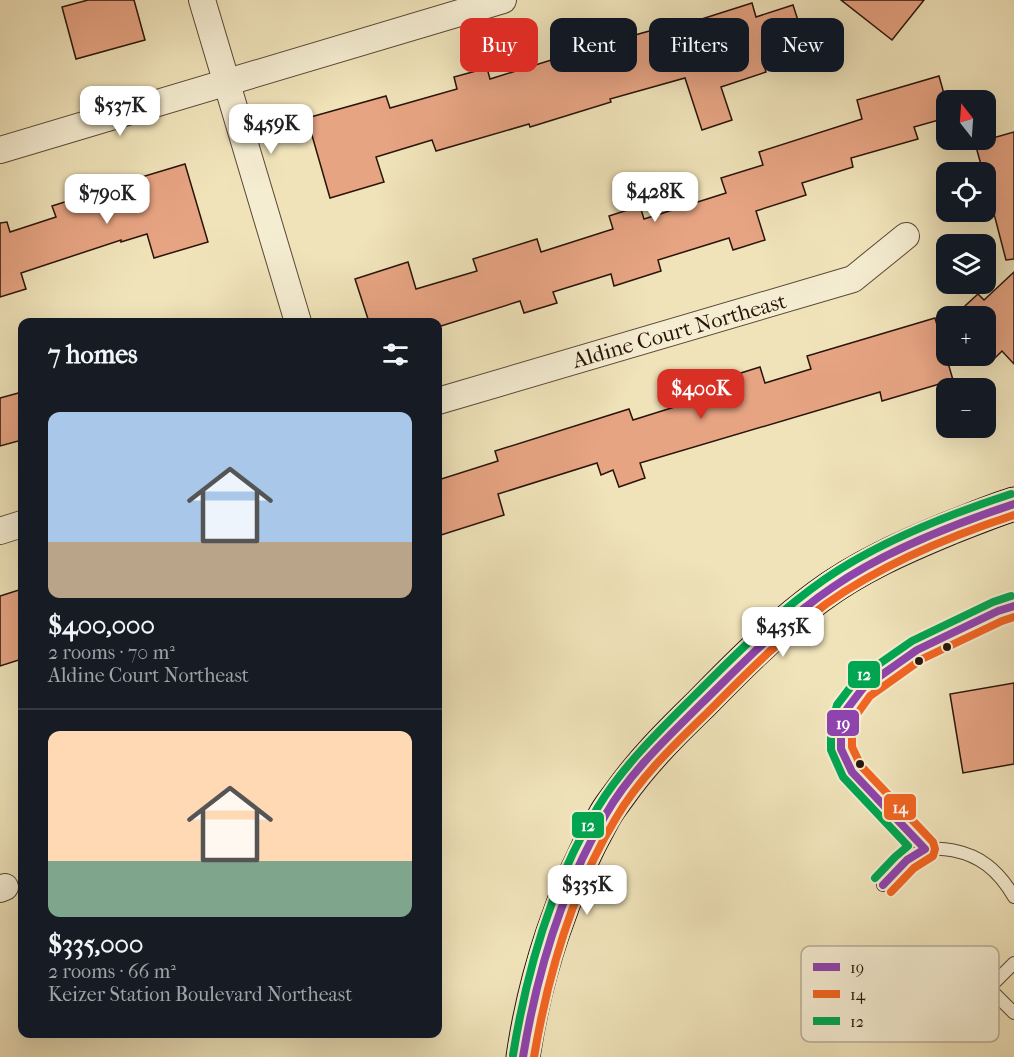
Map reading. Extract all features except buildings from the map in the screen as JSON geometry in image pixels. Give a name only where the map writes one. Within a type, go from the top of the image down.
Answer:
[{"type":"main road","points":[[523,1057],[548,948],[574,878],[604,816],[636,771],[741,662],[818,596],[865,566],[926,538],[1014,504]]},
{"type":"street","points":[[202,0],[297,318]]},
{"type":"street","points":[[0,150],[504,0]]},
{"type":"street","name":"Aldine Court Northeast","points":[[442,400],[853,279],[906,236]]},
{"type":"street","points":[[0,531],[18,525]]},
{"type":"lane","points":[[925,849],[852,772],[841,749],[841,729],[847,709],[863,688],[917,650],[998,611],[1014,606]]},
{"type":"lane","points":[[883,885],[914,854],[925,849],[937,848],[963,853],[987,865],[1006,883],[1014,897]]},
{"type":"lane","points":[[999,978],[1014,963]]},
{"type":"lane","points":[[999,998],[1014,1013]]},
{"type":"transit line","name":"12","points":[[513,1055],[534,959],[567,865],[598,807],[642,749],[756,635],[825,579],[867,553],[915,530],[1011,494]]},
{"type":"transit line","name":"19","points":[[523,1057],[544,962],[576,871],[606,814],[626,784],[650,756],[764,642],[833,587],[897,550],[968,520],[1014,504]]},
{"type":"transit line","name":"14","points":[[534,1057],[554,964],[574,903],[600,846],[625,803],[659,762],[765,656],[826,604],[893,564],[965,532],[1014,515]]},
{"type":"transit line","name":"12","points":[[875,878],[908,846],[843,777],[831,750],[831,727],[837,705],[856,680],[912,641],[993,602],[1011,596]]},
{"type":"transit line","name":"19","points":[[883,885],[907,860],[925,849],[852,772],[841,749],[841,729],[847,709],[863,688],[917,650],[998,611],[1014,606]]},
{"type":"transit line","name":"14","points":[[891,892],[914,868],[933,856],[935,849],[933,842],[861,766],[852,747],[852,731],[857,714],[870,696],[922,659],[1014,617]]}]
